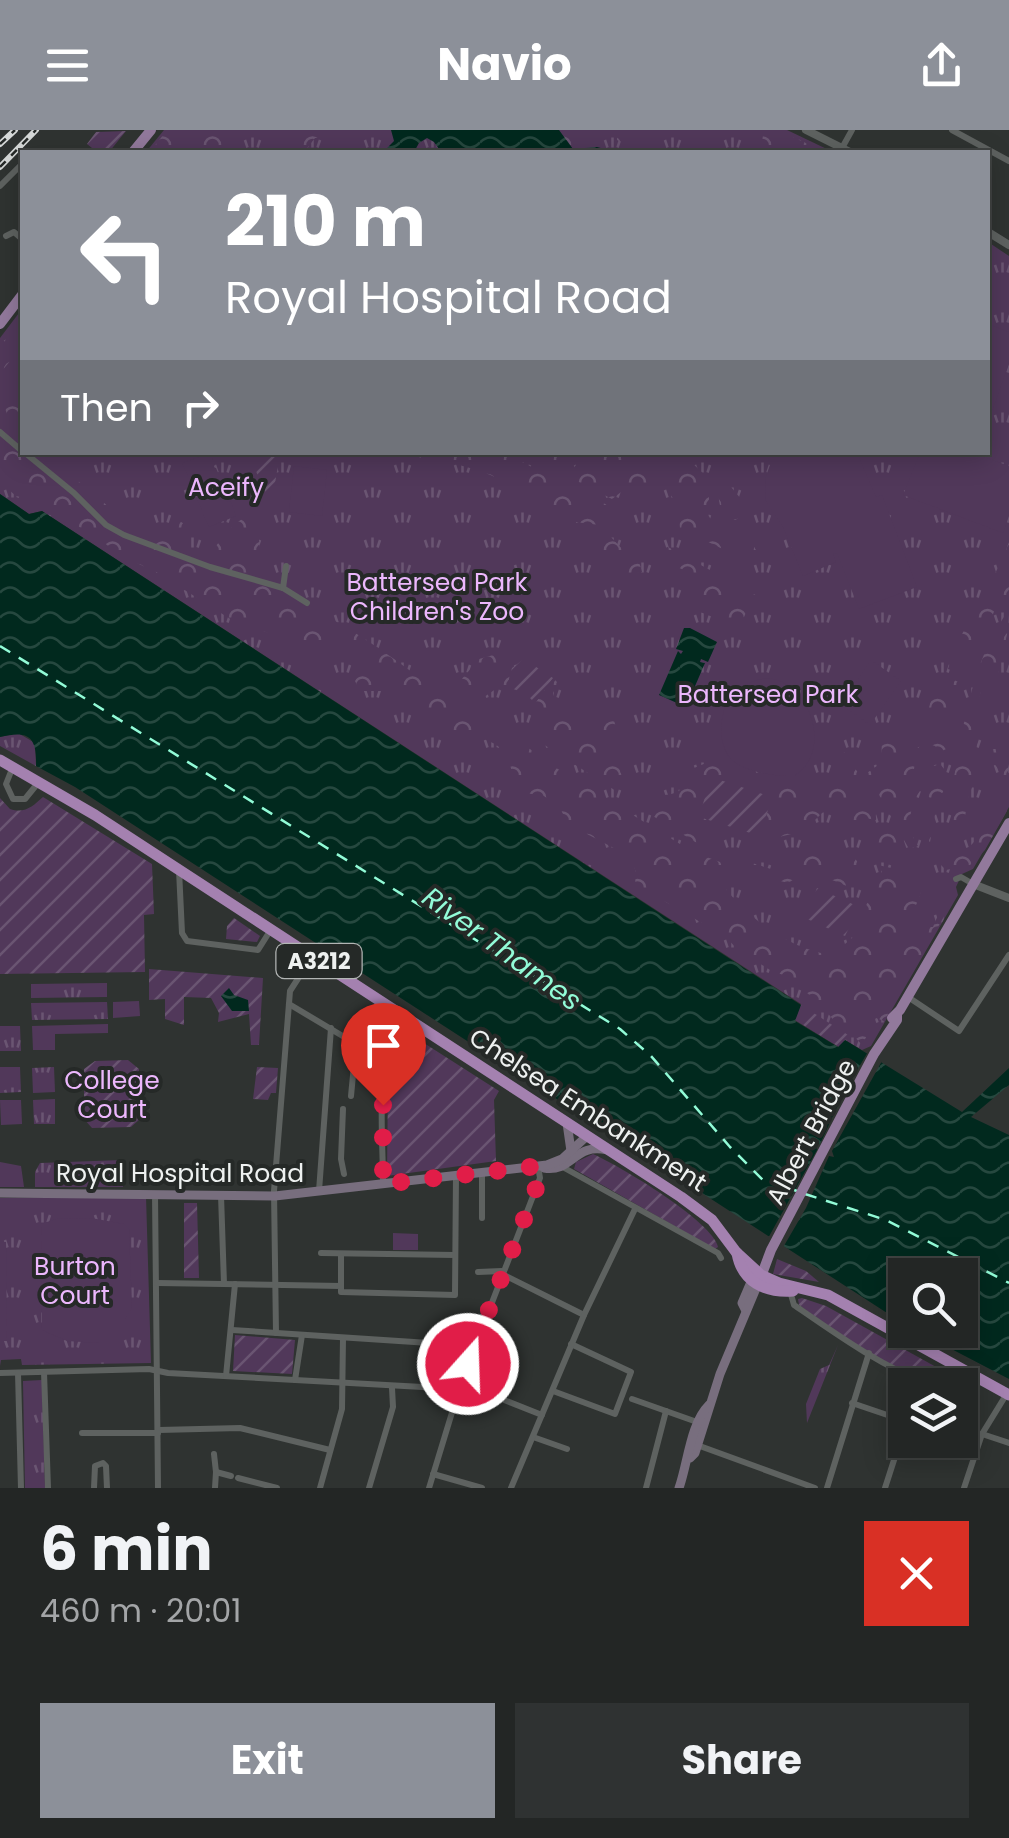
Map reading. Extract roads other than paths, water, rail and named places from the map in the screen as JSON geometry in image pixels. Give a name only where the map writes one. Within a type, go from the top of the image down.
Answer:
[{"type":"highway","name":"Chelsea Embankment","points":[[0,760],[179,870],[704,1214],[756,1278],[828,1295],[943,1368]]},
{"type":"highway","name":"Chelsea Embankment","points":[[978,1385],[1008,1395]]},
{"type":"main road","points":[[135,150],[151,130]]},
{"type":"main road","points":[[0,324],[20,297]]},
{"type":"main road","name":"Albert Bridge","points":[[756,1278],[893,1016],[908,997],[1009,823]]},
{"type":"main road","points":[[567,1123],[571,1151]]},
{"type":"main road","name":"Royal Hospital Road","points":[[558,1165],[587,1136]]},
{"type":"main road","name":"Royal Hospital Road","points":[[0,1193],[319,1193],[346,1186],[558,1165],[585,1149],[610,1151]]},
{"type":"main road","points":[[679,1488],[756,1278]]},
{"type":"street","points":[[806,130],[846,150],[852,130]]},
{"type":"street","points":[[952,130],[989,150]]},
{"type":"street","points":[[0,186],[20,166]]},
{"type":"street","points":[[6,236],[14,232],[20,237]]},
{"type":"street","points":[[0,432],[20,449]]},
{"type":"street","points":[[27,455],[74,493],[94,515],[124,535],[210,568],[283,588],[307,603]]},
{"type":"street","points":[[283,588],[286,566]]},
{"type":"street","points":[[14,768],[6,784],[13,799],[29,797],[39,782]]},
{"type":"street","points":[[179,870],[182,933],[187,941],[258,950],[271,930]]},
{"type":"street","points":[[974,884],[1009,898]]},
{"type":"street","points":[[908,997],[959,1030],[1009,955]]},
{"type":"street","points":[[276,1333],[275,1196],[290,991],[312,956]]},
{"type":"street","points":[[289,1004],[356,1044],[383,1071]]},
{"type":"street","points":[[383,1184],[383,1071],[401,1015]]},
{"type":"street","points":[[319,1193],[332,1028]]},
{"type":"street","points":[[351,1096],[356,1044]]},
{"type":"street","points":[[342,1108],[344,1174]]},
{"type":"street","points":[[558,1165],[720,1256],[726,1249],[727,1238]]},
{"type":"street","points":[[429,1488],[474,1346],[540,1178],[538,1166]]},
{"type":"street","points":[[482,1172],[482,1218]]},
{"type":"street","points":[[342,1254],[341,1292],[455,1295],[456,1175]]},
{"type":"street","points":[[155,1194],[158,1488]]},
{"type":"street","points":[[221,1195],[224,1284]]},
{"type":"street","points":[[511,1488],[584,1315],[635,1209]]},
{"type":"street","points":[[321,1253],[455,1255]]},
{"type":"street","points":[[478,1272],[503,1273],[584,1315]]},
{"type":"street","points":[[157,1283],[341,1286]]},
{"type":"street","points":[[226,1376],[236,1284]]},
{"type":"street","points":[[796,1290],[794,1305],[894,1368]]},
{"type":"street","points":[[232,1330],[474,1346]]},
{"type":"street","points":[[295,1380],[302,1335]]},
{"type":"street","points":[[320,1488],[342,1409],[343,1338]]},
{"type":"street","points":[[552,1390],[615,1414],[631,1372],[572,1344]]},
{"type":"street","points":[[826,1488],[869,1353]]},
{"type":"street","points":[[0,1373],[157,1370],[392,1388],[460,1386],[542,1414]]},
{"type":"street","points":[[44,1372],[48,1488]]},
{"type":"street","points":[[18,1373],[21,1488]]},
{"type":"street","points":[[369,1488],[393,1408],[392,1388]]},
{"type":"street","points":[[964,1488],[982,1434],[1008,1395]]},
{"type":"street","points":[[632,1399],[702,1424]]},
{"type":"street","points":[[852,1403],[888,1417]]},
{"type":"street","points":[[646,1488],[666,1411]]},
{"type":"street","points":[[82,1433],[240,1428],[330,1450]]},
{"type":"street","points":[[982,1434],[1009,1443]]},
{"type":"street","points":[[533,1437],[566,1448]]},
{"type":"street","points":[[694,1444],[815,1488]]},
{"type":"street","points":[[214,1454],[215,1488]]},
{"type":"street","points":[[885,1488],[894,1458]]},
{"type":"street","points":[[94,1488],[97,1463],[106,1464],[107,1488]]},
{"type":"street","points":[[216,1472],[277,1488]]},
{"type":"street","points":[[433,1474],[482,1488]]},
{"type":"water","points":[[391,130],[559,130],[573,149],[608,150],[440,150],[427,138],[415,150],[385,150],[394,141]]},
{"type":"water","name":"River Thames","points":[[0,494],[29,514],[42,511],[801,1005],[795,1021],[838,1047],[845,1040],[962,1112],[1009,1068],[1009,1085],[971,1117],[1009,1135],[1009,1379],[950,1348],[978,1348],[978,1258],[888,1258],[888,1314],[75,787],[36,766],[35,748],[29,738],[18,734],[0,737]]},
{"type":"water","points":[[684,628],[717,642],[708,662],[701,659],[705,663],[686,707],[659,695],[678,651],[683,651],[676,649]]},
{"type":"water","points":[[229,988],[234,995],[248,1000],[249,1011],[232,1011],[221,996]]},
{"type":"railway","points":[[0,144],[15,130]]},
{"type":"railway","points":[[0,167],[36,130]]},
{"type":"park label","name":"Aceify","points":[[226,487]]},
{"type":"park label","name":"Battersea Park Children's Zoo","points":[[437,596]]},
{"type":"park label","name":"Battersea Park","points":[[768,694]]},
{"type":"park label","name":"College Court","points":[[112,1094]]},
{"type":"park label","name":"Burton Court","points":[[75,1280]]}]
